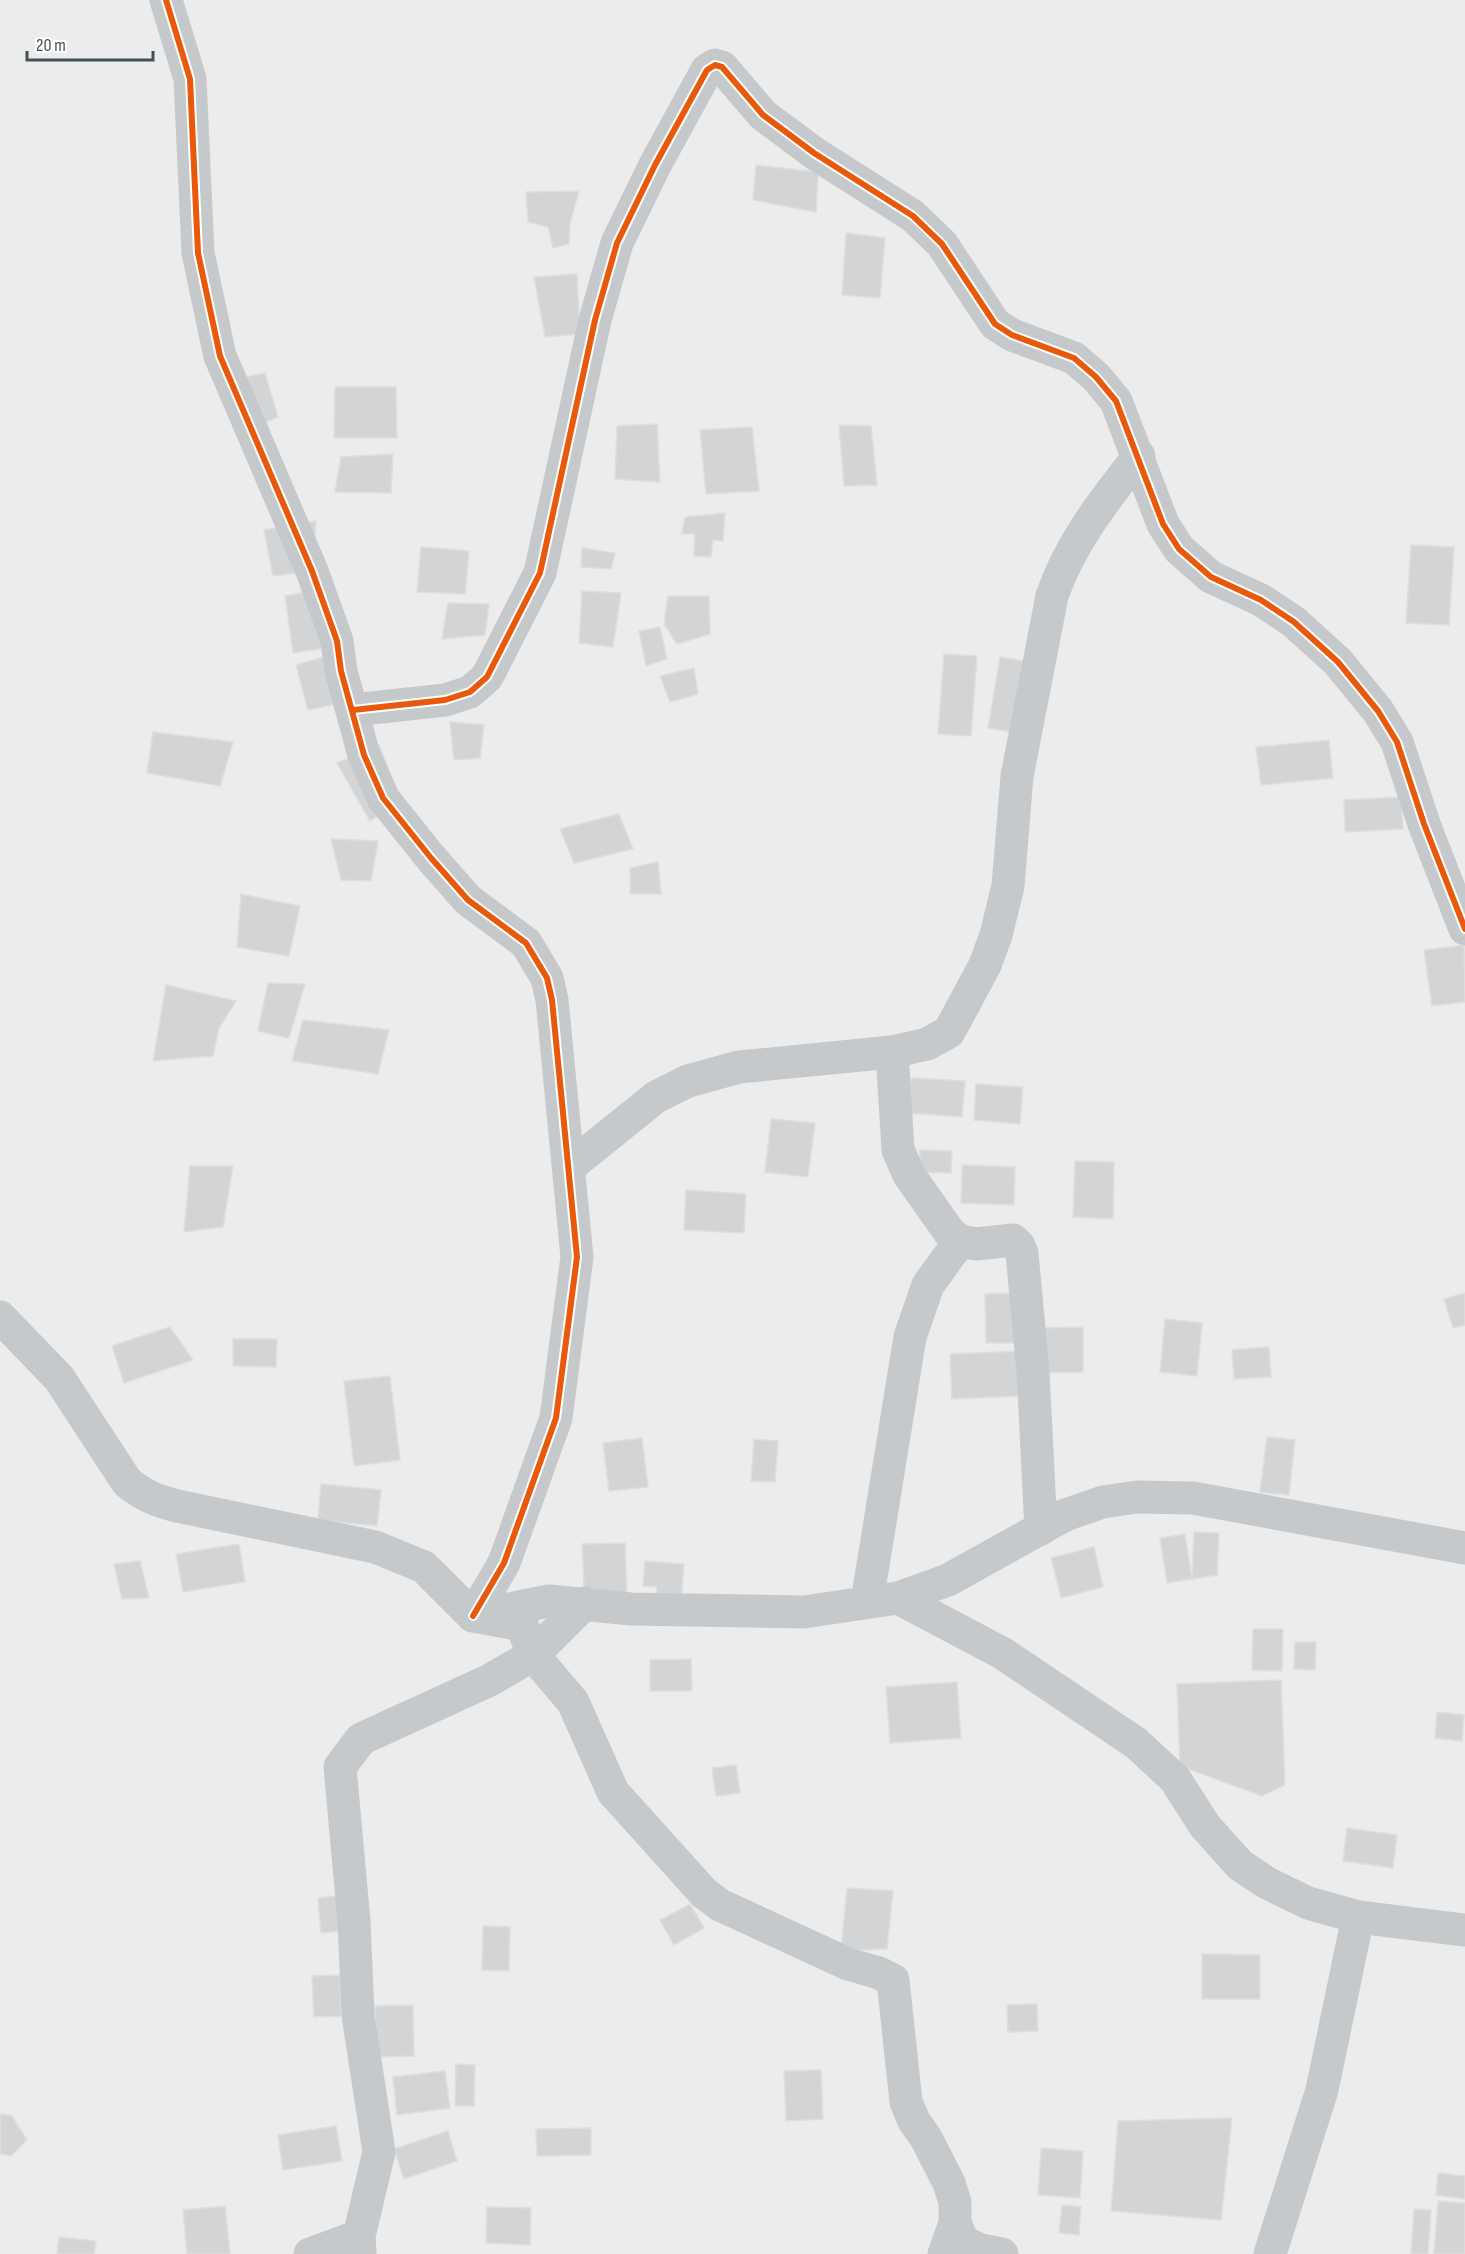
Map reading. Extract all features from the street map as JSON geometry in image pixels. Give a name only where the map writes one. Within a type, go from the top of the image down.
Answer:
[{"type":"street","points":[[166,0],[190,79],[198,253],[220,356],[312,571],[337,641],[341,671],[364,755],[383,798],[468,900],[526,943],[547,978],[552,1000],[577,1257],[556,1418],[504,1563],[473,1616]]},
{"type":"street","points":[[353,710],[445,700],[470,692],[487,676],[540,573],[595,320],[617,243],[655,165],[707,70],[715,65],[722,67],[763,116],[814,153],[913,216],[942,244],[995,324],[1012,335],[1074,357],[1116,400],[1163,524],[1179,549],[1211,577],[1261,600],[1294,622],[1338,662],[1378,711],[1397,742],[1424,824],[1465,929]]},
{"type":"street","points":[[569,1167],[656,1097],[688,1081],[739,1066],[892,1052],[927,1044],[948,1032],[985,965],[996,934],[1008,886],[1017,776],[1052,596],[1062,567],[1077,542],[1139,456]]},
{"type":"street","points":[[892,1052],[898,1150],[902,1161],[950,1233],[960,1241],[976,1244],[1013,1240],[1022,1253],[1033,1372],[1041,1529]]},
{"type":"street","points":[[883,1600],[910,1336],[928,1285],[960,1241]]},
{"type":"street","points":[[0,1317],[59,1378],[127,1482],[138,1491],[156,1501],[375,1547],[407,1558],[424,1568],[473,1616],[522,1625],[533,1655],[573,1702],[613,1792],[704,1893],[720,1905],[848,1964],[879,1973],[893,1980],[906,2102],[914,2121],[926,2138],[949,2183],[955,2202],[955,2223],[944,2254]]},
{"type":"street","points":[[473,1616],[549,1601],[631,1609],[757,1613],[804,1612],[883,1600],[948,1580],[1065,1515],[1103,1502],[1137,1497],[1193,1498],[1465,1548]]},
{"type":"street","points":[[883,1600],[1002,1653],[1136,1743],[1175,1779],[1205,1826],[1239,1865],[1267,1883],[1308,1903],[1358,1917],[1465,1930]]},
{"type":"street","points":[[310,2254],[364,2248],[379,2152],[358,2015],[354,1921],[340,1767],[361,1739],[490,1680],[533,1655],[585,1603]]},
{"type":"street","points":[[1270,2254],[1322,2090],[1358,1917]]},
{"type":"street","points":[[955,2223],[963,2242],[981,2250],[1002,2254]]},
{"type":"building","points":[[756,165],[818,172],[816,212],[753,200]]},
{"type":"building","points":[[579,191],[570,223],[569,244],[553,248],[548,227],[528,222],[526,192]]},
{"type":"building","points":[[846,233],[885,238],[880,298],[842,295]]},
{"type":"building","points":[[577,274],[580,334],[545,337],[534,277]]},
{"type":"building","points":[[265,373],[278,417],[238,433],[223,382]]},
{"type":"building","points":[[335,387],[396,387],[397,438],[334,438]]},
{"type":"building","points":[[657,424],[660,482],[615,479],[617,426]]},
{"type":"building","points":[[839,425],[871,426],[877,485],[844,486]]},
{"type":"building","points":[[752,427],[759,491],[706,494],[700,430]]},
{"type":"building","points":[[393,454],[391,493],[335,492],[341,457]]},
{"type":"building","points":[[725,513],[723,541],[713,540],[711,557],[694,556],[695,534],[682,534],[685,517]]},
{"type":"building","points":[[316,521],[312,571],[273,576],[264,530]]},
{"type":"building","points":[[1411,545],[1454,547],[1449,625],[1406,623]]},
{"type":"building","points":[[421,547],[469,551],[465,594],[417,592]]},
{"type":"building","points":[[582,548],[615,553],[611,569],[581,567]]},
{"type":"building","points":[[327,588],[326,648],[293,653],[285,596]]},
{"type":"building","points":[[582,591],[621,593],[613,647],[579,643]]},
{"type":"building","points":[[668,596],[709,596],[710,634],[677,644],[664,624]]},
{"type":"building","points":[[448,603],[489,604],[485,635],[442,639]]},
{"type":"building","points":[[660,627],[667,659],[646,666],[639,631]]},
{"type":"building","points":[[944,654],[977,656],[971,736],[938,734]]},
{"type":"building","points":[[331,655],[336,704],[308,710],[296,665]]},
{"type":"building","points":[[1000,657],[1029,662],[1017,733],[988,728]]},
{"type":"building","points":[[694,668],[698,694],[670,702],[660,676]]},
{"type":"building","points":[[450,722],[484,725],[480,758],[454,760]]},
{"type":"building","points":[[153,732],[233,742],[220,786],[147,773]]},
{"type":"building","points":[[1329,740],[1333,778],[1261,785],[1256,747]]},
{"type":"building","points":[[379,745],[401,800],[370,821],[337,763]]},
{"type":"building","points":[[1401,797],[1403,829],[1345,832],[1344,800]]},
{"type":"building","points":[[619,814],[633,849],[574,863],[560,829]]},
{"type":"building","points":[[331,839],[378,841],[371,881],[341,880]]},
{"type":"building","points":[[658,862],[661,894],[630,894],[630,868]]},
{"type":"building","points":[[241,894],[300,906],[289,956],[237,947]]},
{"type":"building","points":[[1464,945],[1465,1002],[1432,1006],[1424,950]]},
{"type":"building","points":[[268,983],[305,984],[289,1038],[258,1031]]},
{"type":"building","points":[[166,985],[236,1001],[219,1028],[213,1056],[153,1061]]},
{"type":"building","points":[[303,1020],[389,1030],[378,1074],[292,1061]]},
{"type":"building","points":[[911,1078],[965,1081],[962,1117],[908,1113]]},
{"type":"building","points":[[976,1084],[1023,1087],[1020,1124],[974,1120]]},
{"type":"building","points":[[771,1119],[815,1123],[808,1177],[765,1172]]},
{"type":"building","points":[[920,1150],[952,1151],[951,1173],[919,1172]]},
{"type":"building","points":[[1075,1161],[1114,1162],[1113,1219],[1073,1217]]},
{"type":"building","points":[[962,1165],[1015,1167],[1014,1205],[961,1203]]},
{"type":"building","points":[[190,1166],[233,1166],[223,1227],[184,1232]]},
{"type":"building","points":[[686,1190],[746,1194],[744,1233],[684,1230]]},
{"type":"building","points":[[1019,1293],[1020,1343],[986,1343],[985,1294]]},
{"type":"building","points":[[1465,1293],[1465,1325],[1453,1328],[1444,1299]]},
{"type":"building","points":[[1165,1319],[1202,1323],[1197,1376],[1160,1372]]},
{"type":"building","points":[[170,1327],[193,1360],[124,1383],[112,1346]]},
{"type":"building","points":[[1083,1327],[1083,1372],[1042,1373],[1042,1328]]},
{"type":"building","points":[[233,1339],[277,1339],[276,1367],[233,1366]]},
{"type":"building","points":[[1269,1347],[1271,1377],[1234,1379],[1232,1350]]},
{"type":"building","points":[[1022,1351],[1024,1396],[952,1399],[950,1354]]},
{"type":"building","points":[[390,1376],[400,1460],[354,1466],[344,1381]]},
{"type":"building","points":[[1267,1437],[1295,1440],[1289,1495],[1260,1492]]},
{"type":"building","points":[[642,1438],[648,1487],[609,1491],[603,1443]]},
{"type":"building","points":[[754,1439],[778,1441],[775,1482],[751,1481]]},
{"type":"building","points":[[321,1484],[381,1490],[377,1526],[318,1520]]},
{"type":"building","points":[[1194,1532],[1219,1533],[1217,1575],[1192,1579]]},
{"type":"building","points":[[1185,1534],[1192,1579],[1167,1583],[1160,1538]]},
{"type":"building","points":[[625,1543],[627,1602],[585,1603],[582,1544]]},
{"type":"building","points":[[239,1544],[245,1582],[183,1592],[176,1554]]},
{"type":"building","points":[[1094,1547],[1103,1587],[1061,1598],[1051,1558]]},
{"type":"building","points":[[140,1561],[149,1598],[122,1599],[114,1564]]},
{"type":"building","points":[[645,1561],[684,1564],[681,1601],[656,1599],[657,1587],[643,1586]]},
{"type":"building","points":[[1253,1629],[1283,1629],[1282,1671],[1252,1670]]},
{"type":"building","points":[[1295,1642],[1316,1642],[1315,1670],[1294,1669]]},
{"type":"building","points":[[691,1659],[692,1691],[650,1691],[650,1660]]},
{"type":"building","points":[[1281,1680],[1285,1785],[1262,1796],[1180,1766],[1177,1684]]},
{"type":"building","points":[[957,1682],[961,1738],[890,1743],[886,1687]]},
{"type":"building","points":[[1437,1712],[1464,1715],[1462,1741],[1435,1738]]},
{"type":"building","points":[[736,1765],[740,1793],[716,1796],[712,1768]]},
{"type":"building","points":[[1347,1828],[1397,1835],[1393,1868],[1343,1861]]},
{"type":"building","points":[[847,1888],[893,1891],[887,1949],[841,1951]]},
{"type":"building","points":[[338,1896],[342,1931],[321,1933],[318,1898]]},
{"type":"building","points":[[690,1904],[704,1928],[674,1945],[660,1920]]},
{"type":"building","points":[[483,1926],[510,1927],[509,1971],[482,1970]]},
{"type":"building","points":[[1202,1954],[1260,1955],[1260,1999],[1202,1999]]},
{"type":"building","points":[[340,1975],[341,2016],[314,2017],[312,1976]]},
{"type":"building","points":[[1037,2004],[1038,2031],[1008,2032],[1007,2005]]},
{"type":"building","points":[[413,2005],[414,2056],[377,2057],[375,2006]]},
{"type":"building","points":[[456,2064],[475,2065],[474,2106],[455,2106]]},
{"type":"building","points":[[821,2070],[823,2119],[786,2121],[784,2071]]},
{"type":"building","points":[[445,2071],[450,2108],[397,2115],[393,2077]]},
{"type":"building","points":[[0,2114],[12,2116],[27,2140],[11,2156],[0,2154]]},
{"type":"building","points":[[1232,2118],[1221,2220],[1111,2211],[1118,2121]]},
{"type":"building","points":[[336,2126],[342,2161],[283,2170],[278,2135]]},
{"type":"building","points":[[591,2128],[591,2155],[537,2156],[536,2129]]},
{"type":"building","points":[[448,2131],[457,2161],[404,2179],[394,2149]]},
{"type":"building","points":[[1041,2148],[1083,2151],[1080,2198],[1038,2195]]},
{"type":"building","points":[[1438,2173],[1465,2176],[1465,2199],[1436,2195]]},
{"type":"building","points":[[1438,2201],[1465,2203],[1465,2254],[1434,2254]]},
{"type":"building","points":[[1062,2205],[1081,2207],[1079,2235],[1059,2233]]},
{"type":"building","points":[[225,2206],[230,2254],[187,2254],[183,2210]]},
{"type":"building","points":[[487,2207],[531,2208],[530,2245],[486,2243]]},
{"type":"building","points":[[1414,2209],[1431,2210],[1428,2254],[1411,2254]]},
{"type":"building","points":[[59,2237],[96,2241],[94,2254],[57,2254]]},
{"type":"cycle path","points":[[166,0],[190,79],[198,253],[220,356],[312,571],[337,641],[341,671],[364,755],[383,798],[431,858],[468,900],[526,943],[547,978],[552,1000],[577,1257],[556,1418],[504,1563],[473,1616]]},
{"type":"cycle path","points":[[353,710],[445,700],[470,692],[487,677],[540,573],[595,320],[617,243],[655,165],[707,70],[715,65],[722,67],[763,115],[814,153],[913,216],[942,244],[995,324],[1012,335],[1074,358],[1096,377],[1116,401],[1163,524],[1179,549],[1211,577],[1261,600],[1294,622],[1338,662],[1378,711],[1397,742],[1424,824],[1465,929]]}]
